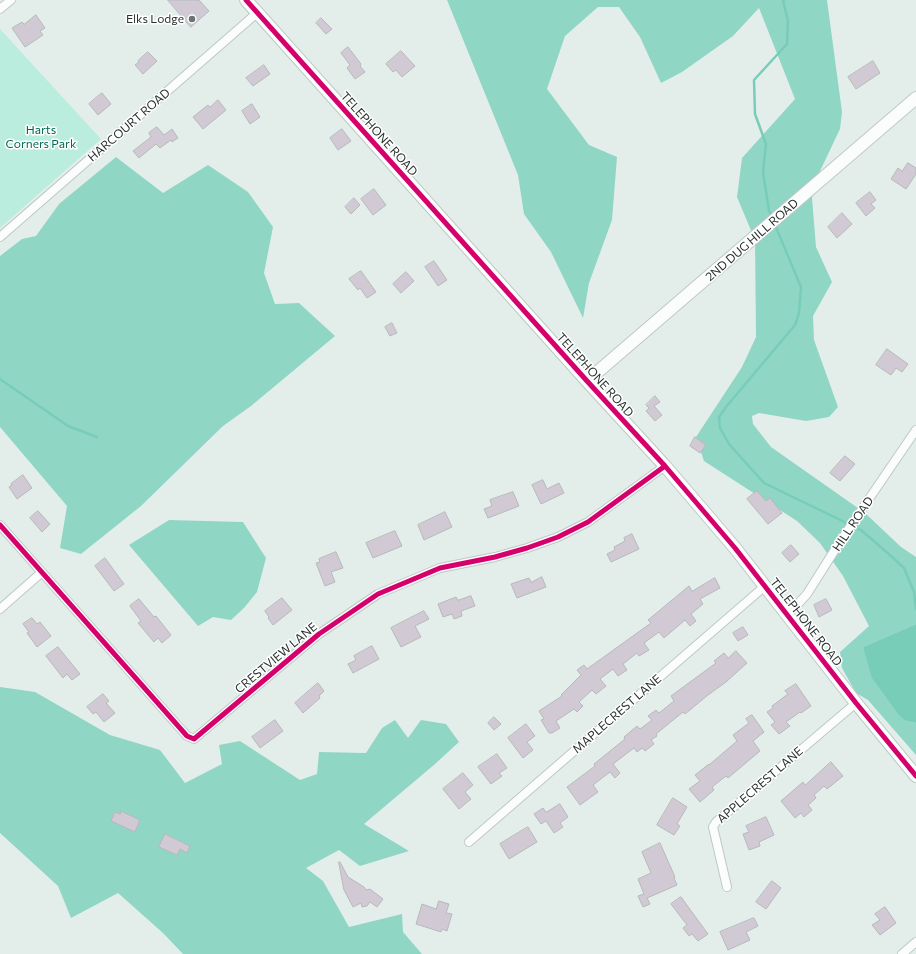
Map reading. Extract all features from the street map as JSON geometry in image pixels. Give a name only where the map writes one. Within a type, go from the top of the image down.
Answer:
[{"type":"street","points":[[0,10],[11,0]]},
{"type":"street","name":"TELEPHONE ROAD","points":[[246,0],[665,466],[735,548],[856,703],[916,776]]},
{"type":"street","name":"HARCOURT ROAD","points":[[0,237],[257,13]]},
{"type":"street","name":"2ND DUG HILL ROAD","points":[[587,381],[916,98]]},
{"type":"street","name":"HILL ROAD","points":[[785,612],[797,605],[808,594],[856,517],[916,430]]},
{"type":"street","name":"CRESTVIEW LANE","points":[[41,572],[187,736],[194,739],[319,634],[378,594],[440,568],[495,557],[558,537],[588,522],[665,466]]},
{"type":"street","points":[[0,525],[41,572],[0,609]]},
{"type":"street","name":"MAPLECREST LANE","points":[[469,842],[765,586]]},
{"type":"street","name":"APPLECREST LANE","points":[[727,887],[713,827],[716,822],[856,703]]},
{"type":"street","points":[[902,954],[916,942]]},
{"type":"green space","name":"Harts Corners Park","points":[[0,29],[101,139],[0,228]]},
{"type":"shaded area","points":[[447,0],[827,0],[842,112],[840,129],[820,171],[812,198],[816,247],[832,282],[813,316],[814,340],[838,407],[829,417],[806,421],[759,413],[752,416],[753,424],[771,447],[865,513],[901,547],[916,557],[916,624],[863,647],[906,721],[916,723],[916,755],[868,700],[856,693],[842,668],[840,652],[869,626],[843,576],[820,543],[797,521],[704,461],[696,437],[742,367],[756,337],[755,240],[737,197],[742,158],[795,99],[759,8],[733,36],[682,72],[661,83],[640,37],[619,7],[598,7],[565,36],[547,89],[589,145],[617,157],[612,220],[589,283],[583,318],[551,252],[524,214],[518,175]]},
{"type":"shaded area","points":[[116,157],[163,193],[208,165],[248,192],[273,227],[264,273],[275,304],[299,303],[335,336],[251,406],[223,426],[141,506],[81,554],[60,548],[67,506],[0,427],[0,256],[22,239],[36,236],[59,204]]},
{"type":"shaded area","points":[[169,520],[243,522],[266,558],[257,592],[244,608],[231,620],[213,617],[198,626],[129,545]]},
{"type":"shaded area","points":[[916,624],[916,723],[906,721],[899,715],[872,678],[863,647]]},
{"type":"shaded area","points":[[0,687],[35,692],[110,735],[160,750],[185,783],[222,764],[219,745],[240,741],[300,780],[317,774],[319,752],[366,753],[382,728],[395,720],[408,738],[421,720],[446,724],[459,742],[364,824],[409,851],[360,866],[339,850],[306,868],[323,881],[349,927],[402,914],[403,932],[422,954],[183,954],[163,933],[118,893],[71,918],[58,886],[0,833]]},
{"type":"building","name":"Elks Lodge","points":[[168,0],[199,0],[209,11],[191,27]]},
{"type":"building","points":[[36,15],[45,28],[40,31],[43,35],[25,47],[12,28],[22,22],[24,24]]},
{"type":"building","points":[[321,18],[332,29],[326,34],[316,23]]},
{"type":"building","points":[[348,47],[365,72],[355,79],[347,68],[350,65],[341,53]]},
{"type":"building","points":[[401,51],[415,66],[402,77],[396,70],[393,72],[386,64]]},
{"type":"building","points":[[148,52],[157,61],[143,74],[135,65]]},
{"type":"building","points":[[873,61],[880,73],[856,89],[848,77]]},
{"type":"building","points":[[264,65],[270,74],[253,86],[246,78]]},
{"type":"building","points":[[102,93],[111,104],[98,115],[89,104]]},
{"type":"building","points":[[218,100],[226,110],[203,129],[193,117],[208,105],[210,107]]},
{"type":"building","points":[[252,104],[260,117],[250,124],[242,111]]},
{"type":"building","points":[[157,127],[164,135],[172,129],[178,138],[172,142],[171,140],[160,148],[156,144],[139,158],[133,151],[151,137],[149,133]]},
{"type":"building","points":[[342,129],[351,141],[338,150],[330,138]]},
{"type":"building","points":[[908,163],[916,168],[916,174],[906,189],[891,179],[898,168],[902,171]]},
{"type":"building","points":[[374,189],[386,205],[373,215],[361,199]]},
{"type":"building","points":[[870,192],[876,200],[871,204],[875,208],[866,216],[856,203]]},
{"type":"building","points":[[354,198],[360,205],[351,214],[345,207]]},
{"type":"building","points":[[842,213],[852,224],[837,238],[828,227]]},
{"type":"building","points":[[434,261],[447,280],[438,286],[425,267]]},
{"type":"building","points":[[361,271],[376,292],[367,298],[360,288],[358,290],[349,279]]},
{"type":"building","points":[[406,272],[414,281],[401,293],[393,284]]},
{"type":"building","points":[[392,323],[397,333],[390,336],[385,327]]},
{"type":"building","points":[[887,349],[908,364],[902,372],[896,368],[891,375],[876,365]]},
{"type":"building","points":[[655,396],[660,402],[654,406],[662,415],[655,421],[646,411],[649,408],[646,405]]},
{"type":"building","points":[[695,437],[706,445],[700,453],[690,446]]},
{"type":"building","points":[[845,456],[855,464],[840,481],[830,473]]},
{"type":"building","points":[[23,475],[32,488],[17,499],[9,487]]},
{"type":"building","points":[[543,480],[547,489],[559,483],[564,493],[541,504],[532,485]]},
{"type":"building","points":[[757,491],[766,501],[770,498],[782,513],[768,524],[747,499]]},
{"type":"building","points":[[513,492],[519,506],[488,518],[484,509],[492,506],[490,500]]},
{"type":"building","points":[[38,511],[50,524],[42,532],[30,518]]},
{"type":"building","points":[[445,512],[452,527],[424,540],[418,525]]},
{"type":"building","points":[[395,531],[402,546],[373,558],[366,543]]},
{"type":"building","points":[[632,534],[639,549],[611,562],[607,554],[615,550],[614,547],[625,541],[624,538]]},
{"type":"building","points":[[791,545],[799,554],[790,562],[782,553]]},
{"type":"building","points":[[336,552],[343,568],[331,572],[335,582],[325,586],[316,563],[320,562],[319,559]]},
{"type":"building","points":[[105,558],[124,584],[114,591],[95,566]]},
{"type":"building","points":[[542,577],[546,587],[517,598],[511,584],[529,578],[531,582]]},
{"type":"building","points":[[715,578],[720,588],[700,599],[703,604],[691,614],[696,621],[690,626],[685,620],[664,638],[659,632],[644,643],[649,650],[639,656],[637,653],[623,664],[627,670],[618,676],[613,669],[600,679],[606,686],[596,694],[592,690],[579,702],[583,706],[577,712],[574,709],[556,721],[560,728],[552,733],[549,733],[541,720],[544,719],[539,711],[562,696],[561,695],[581,675],[577,670],[584,665],[587,669],[651,623],[648,620],[689,586],[692,591]]},
{"type":"building","points":[[471,596],[475,606],[461,611],[462,616],[454,619],[452,614],[443,617],[438,604],[456,597],[458,600]]},
{"type":"building","points":[[282,598],[292,610],[273,625],[265,611]]},
{"type":"building","points":[[139,599],[154,617],[156,616],[171,635],[162,643],[158,638],[154,642],[138,623],[141,621],[130,606]]},
{"type":"building","points":[[826,599],[832,610],[819,617],[814,605]]},
{"type":"building","points":[[424,611],[429,619],[415,626],[421,637],[401,647],[391,628]]},
{"type":"building","points":[[32,618],[37,624],[40,622],[51,636],[37,647],[27,633],[29,632],[23,624]]},
{"type":"building","points":[[743,627],[748,635],[738,641],[733,633]]},
{"type":"building","points":[[372,646],[379,659],[353,673],[348,664],[356,660],[354,656]]},
{"type":"building","points":[[58,647],[80,674],[72,680],[67,674],[63,678],[46,656]]},
{"type":"building","points":[[736,651],[747,663],[726,682],[685,714],[683,712],[656,734],[657,736],[651,740],[654,744],[645,751],[642,748],[637,752],[634,748],[613,764],[620,773],[615,778],[610,772],[593,785],[598,792],[580,805],[567,787],[595,766],[594,764],[625,739],[624,737],[637,726],[640,729],[652,720],[648,716],[656,710],[659,713],[674,701],[671,696],[716,663],[714,661],[724,653],[728,658]]},
{"type":"building","points":[[318,683],[324,691],[319,696],[320,698],[303,713],[295,703]]},
{"type":"building","points":[[796,684],[811,706],[786,722],[790,726],[779,734],[771,725],[775,722],[767,712],[773,708],[772,706],[788,694],[785,691]]},
{"type":"building","points":[[103,694],[109,701],[106,703],[115,713],[104,722],[96,712],[93,714],[87,707]]},
{"type":"building","points":[[752,715],[764,732],[753,741],[760,751],[728,778],[726,776],[712,787],[714,790],[700,802],[689,789],[700,781],[695,775],[737,741],[733,735],[749,723],[746,719]]},
{"type":"building","points":[[494,717],[501,724],[494,730],[488,723]]},
{"type":"building","points":[[275,720],[283,731],[260,748],[252,737]]},
{"type":"building","points":[[526,724],[535,736],[527,742],[533,750],[523,758],[508,738]]},
{"type":"building","points":[[497,754],[507,768],[499,773],[502,776],[491,784],[478,767]]},
{"type":"building","points":[[831,762],[843,776],[827,789],[824,786],[814,795],[816,798],[808,805],[812,810],[804,817],[801,813],[795,818],[781,801],[803,782],[805,785]]},
{"type":"building","points":[[463,773],[473,785],[465,792],[471,799],[459,809],[443,789]]},
{"type":"building","points":[[673,798],[687,807],[677,824],[680,826],[674,835],[657,825]]},
{"type":"building","points":[[560,804],[568,817],[560,823],[563,827],[554,833],[546,821],[541,824],[534,814],[543,808],[546,812]]},
{"type":"building","points":[[121,811],[140,820],[135,832],[111,821],[115,812],[120,814]]},
{"type":"building","points":[[766,817],[774,835],[759,842],[760,846],[749,850],[743,834],[749,832],[746,826]]},
{"type":"building","points":[[528,827],[537,842],[509,859],[500,844]]},
{"type":"building","points":[[165,834],[190,846],[187,853],[180,849],[177,855],[159,847]]},
{"type":"building","points":[[660,843],[677,885],[647,898],[650,904],[643,907],[638,896],[644,894],[638,879],[651,873],[642,852]]},
{"type":"building","points":[[339,862],[348,877],[364,887],[366,890],[370,889],[383,899],[377,907],[370,902],[367,906],[362,907],[361,903],[353,907],[344,890]]},
{"type":"building","points":[[772,881],[781,888],[766,909],[756,902]]},
{"type":"building","points":[[681,897],[708,934],[698,941],[692,934],[689,936],[683,928],[687,925],[671,904]]},
{"type":"building","points":[[439,901],[449,904],[446,913],[452,914],[447,931],[442,929],[441,932],[416,924],[422,904],[436,909]]},
{"type":"building","points":[[885,907],[896,923],[880,935],[872,925],[880,920],[875,914]]},
{"type":"building","points":[[754,918],[758,926],[746,932],[750,940],[728,950],[720,932]]},
{"type":"waterway","points":[[772,216],[769,211],[763,172],[766,144],[755,114],[754,80],[787,44],[788,21],[784,0]]},
{"type":"waterway","points":[[775,225],[801,287],[799,313],[795,325],[719,417],[720,428],[729,444],[764,483],[861,530],[890,555],[904,568],[914,592],[916,609]]},
{"type":"waterway","points":[[0,379],[68,426],[97,437]]},
{"type":"cycle path","points":[[246,0],[665,466],[735,548],[856,703],[916,776]]},
{"type":"cycle path","points":[[0,525],[187,736],[194,739],[319,634],[378,594],[440,568],[495,557],[558,537],[588,522],[665,466]]},
{"type":"place","name":"Elks Lodge","points":[[192,19]]}]
